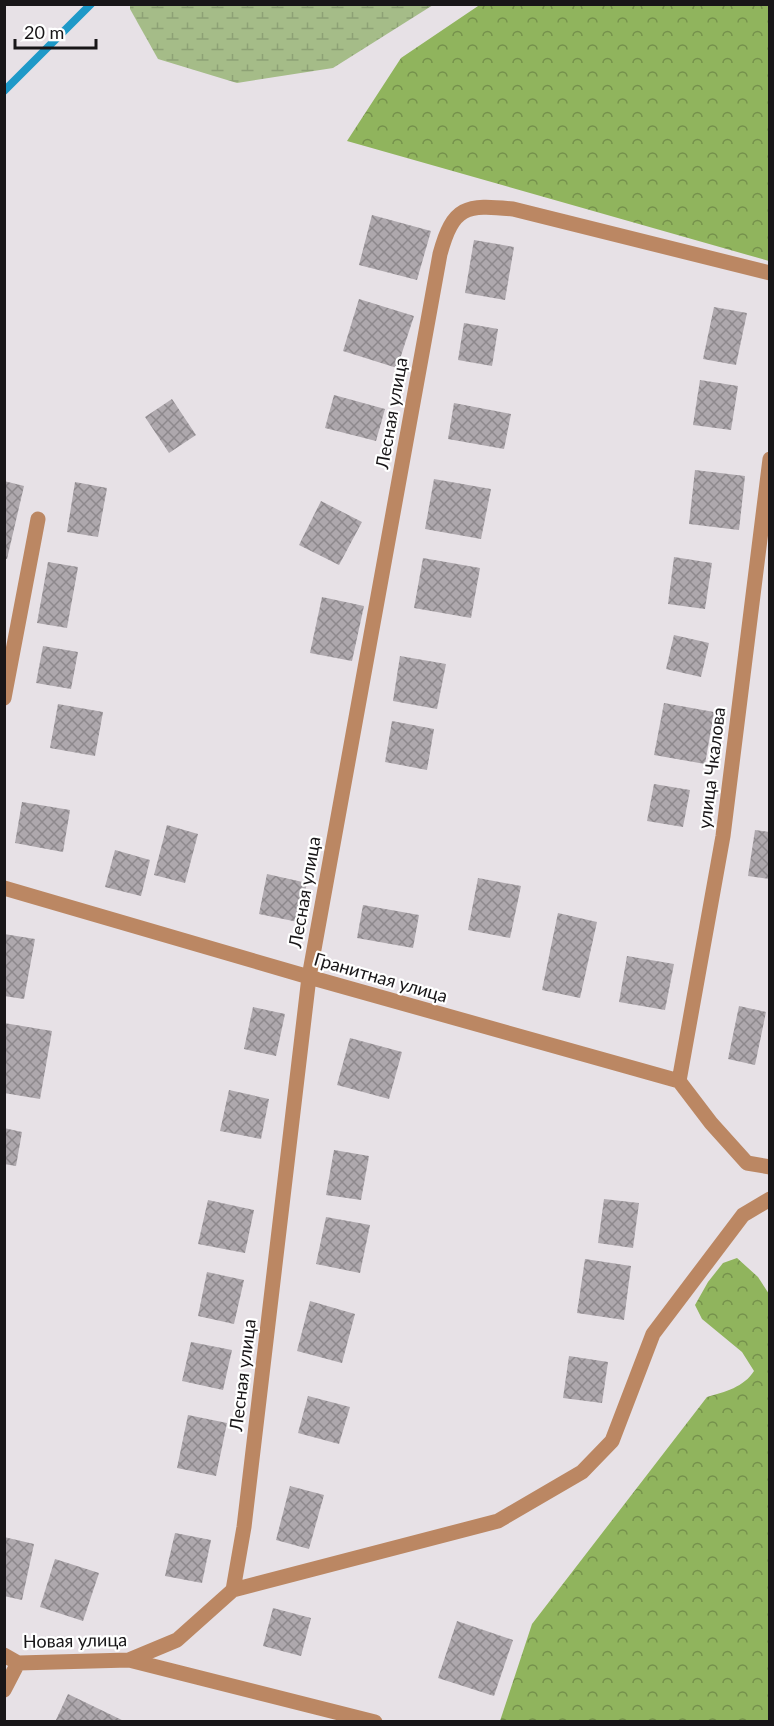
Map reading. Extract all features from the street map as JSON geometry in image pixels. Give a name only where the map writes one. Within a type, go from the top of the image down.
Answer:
[{"type":"street","name":"Лесная улица","points":[[233,1590],[244,1527],[309,977],[440,254],[447,229],[462,211],[488,206],[513,209],[770,273]]},
{"type":"street","name":"улица Чкалова","points":[[679,1081],[723,836],[770,459]]},
{"type":"street","points":[[4,698],[38,519]]},
{"type":"street","name":"Гранитная улица","points":[[4,888],[679,1081]]},
{"type":"street","points":[[679,1081],[711,1123],[747,1163],[770,1167]]},
{"type":"street","points":[[233,1590],[498,1521],[582,1472],[612,1441],[653,1334],[743,1215],[770,1199]]},
{"type":"street","name":"Новая улица","points":[[11,1659],[129,1660],[177,1640],[233,1590]]},
{"type":"street","points":[[4,1690],[11,1659]]},
{"type":"street","points":[[129,1660],[375,1722]]},
{"type":"green space","points":[[130,4],[433,5],[333,68],[237,83],[158,59],[130,9]]},
{"type":"green space","points":[[481,4],[769,5],[769,261],[347,141],[401,58]]},
{"type":"green space","points":[[737,1258],[758,1277],[769,1294],[769,1721],[500,1721],[532,1624],[707,1397],[739,1385],[754,1371],[742,1352],[702,1319],[695,1305],[708,1282],[723,1263]]},
{"type":"building","points":[[372,215],[431,231],[417,280],[359,265]]},
{"type":"building","points":[[474,240],[514,247],[505,300],[465,293]]},
{"type":"building","points":[[359,299],[414,316],[397,368],[343,351]]},
{"type":"building","points":[[714,307],[747,313],[736,365],[703,359]]},
{"type":"building","points":[[464,323],[498,329],[492,366],[458,360]]},
{"type":"building","points":[[700,380],[738,386],[731,430],[693,425]]},
{"type":"building","points":[[334,395],[385,409],[376,441],[325,428]]},
{"type":"building","points":[[172,399],[196,435],[169,453],[145,417]]},
{"type":"building","points":[[454,403],[511,414],[504,449],[448,439]]},
{"type":"building","points":[[695,470],[745,476],[739,530],[689,524]]},
{"type":"building","points":[[434,479],[491,489],[481,539],[425,529]]},
{"type":"building","points":[[4,481],[24,486],[7,559],[4,558]]},
{"type":"building","points":[[75,482],[107,488],[98,537],[67,532]]},
{"type":"building","points":[[321,501],[362,522],[339,565],[299,545]]},
{"type":"building","points":[[674,557],[712,563],[705,609],[668,604]]},
{"type":"building","points":[[423,558],[480,568],[471,618],[414,608]]},
{"type":"building","points":[[48,562],[78,567],[67,628],[37,623]]},
{"type":"building","points":[[322,597],[364,606],[352,661],[310,653]]},
{"type":"building","points":[[674,635],[709,643],[701,677],[666,669]]},
{"type":"building","points":[[43,646],[78,652],[71,689],[36,683]]},
{"type":"building","points":[[400,656],[446,664],[437,709],[393,701]]},
{"type":"building","points":[[664,703],[714,712],[705,764],[654,755]]},
{"type":"building","points":[[58,704],[103,712],[95,756],[50,748]]},
{"type":"building","points":[[392,721],[434,729],[427,770],[385,762]]},
{"type":"building","points":[[654,784],[690,790],[683,827],[647,821]]},
{"type":"building","points":[[22,802],[70,810],[63,852],[15,843]]},
{"type":"building","points":[[167,825],[198,834],[185,883],[154,875]]},
{"type":"building","points":[[755,830],[770,832],[770,879],[748,876]]},
{"type":"building","points":[[115,850],[150,860],[141,896],[105,887]]},
{"type":"building","points":[[267,874],[307,883],[298,922],[259,914]]},
{"type":"building","points":[[478,878],[521,886],[510,938],[468,930]]},
{"type":"building","points":[[363,905],[419,915],[413,948],[357,938]]},
{"type":"building","points":[[558,913],[597,922],[580,998],[542,990]]},
{"type":"building","points":[[4,934],[35,939],[24,999],[4,996]]},
{"type":"building","points":[[627,956],[674,964],[665,1010],[619,1002]]},
{"type":"building","points":[[739,1006],[766,1012],[755,1065],[728,1059]]},
{"type":"building","points":[[253,1007],[285,1014],[276,1056],[244,1049]]},
{"type":"building","points":[[4,1023],[52,1031],[40,1099],[4,1093]]},
{"type":"building","points":[[350,1038],[402,1052],[389,1099],[337,1085]]},
{"type":"building","points":[[229,1090],[269,1099],[261,1139],[220,1131]]},
{"type":"building","points":[[4,1128],[22,1132],[16,1166],[4,1164]]},
{"type":"building","points":[[334,1150],[369,1156],[361,1200],[326,1195]]},
{"type":"building","points":[[604,1199],[639,1203],[633,1248],[598,1243]]},
{"type":"building","points":[[208,1200],[254,1210],[245,1253],[198,1244]]},
{"type":"building","points":[[326,1217],[370,1225],[360,1273],[316,1264]]},
{"type":"building","points":[[585,1259],[631,1266],[624,1320],[577,1313]]},
{"type":"building","points":[[207,1272],[244,1280],[234,1324],[198,1316]]},
{"type":"building","points":[[310,1301],[355,1314],[342,1363],[297,1351]]},
{"type":"building","points":[[191,1342],[232,1350],[223,1390],[182,1381]]},
{"type":"building","points":[[569,1356],[608,1362],[602,1403],[563,1398]]},
{"type":"building","points":[[308,1396],[350,1407],[339,1444],[298,1433]]},
{"type":"building","points":[[188,1415],[227,1423],[216,1476],[177,1468]]},
{"type":"building","points":[[290,1486],[324,1495],[309,1549],[276,1540]]},
{"type":"building","points":[[175,1533],[211,1540],[202,1583],[165,1576]]},
{"type":"building","points":[[4,1537],[34,1544],[22,1600],[4,1596]]},
{"type":"building","points":[[55,1559],[99,1573],[83,1621],[40,1607]]},
{"type":"building","points":[[273,1608],[311,1618],[301,1656],[263,1646]]},
{"type":"building","points":[[457,1621],[513,1640],[494,1696],[438,1678]]},
{"type":"building","points":[[68,1694],[126,1722],[55,1722]]},
{"type":"waterway","points":[[4,91],[91,4]]}]
